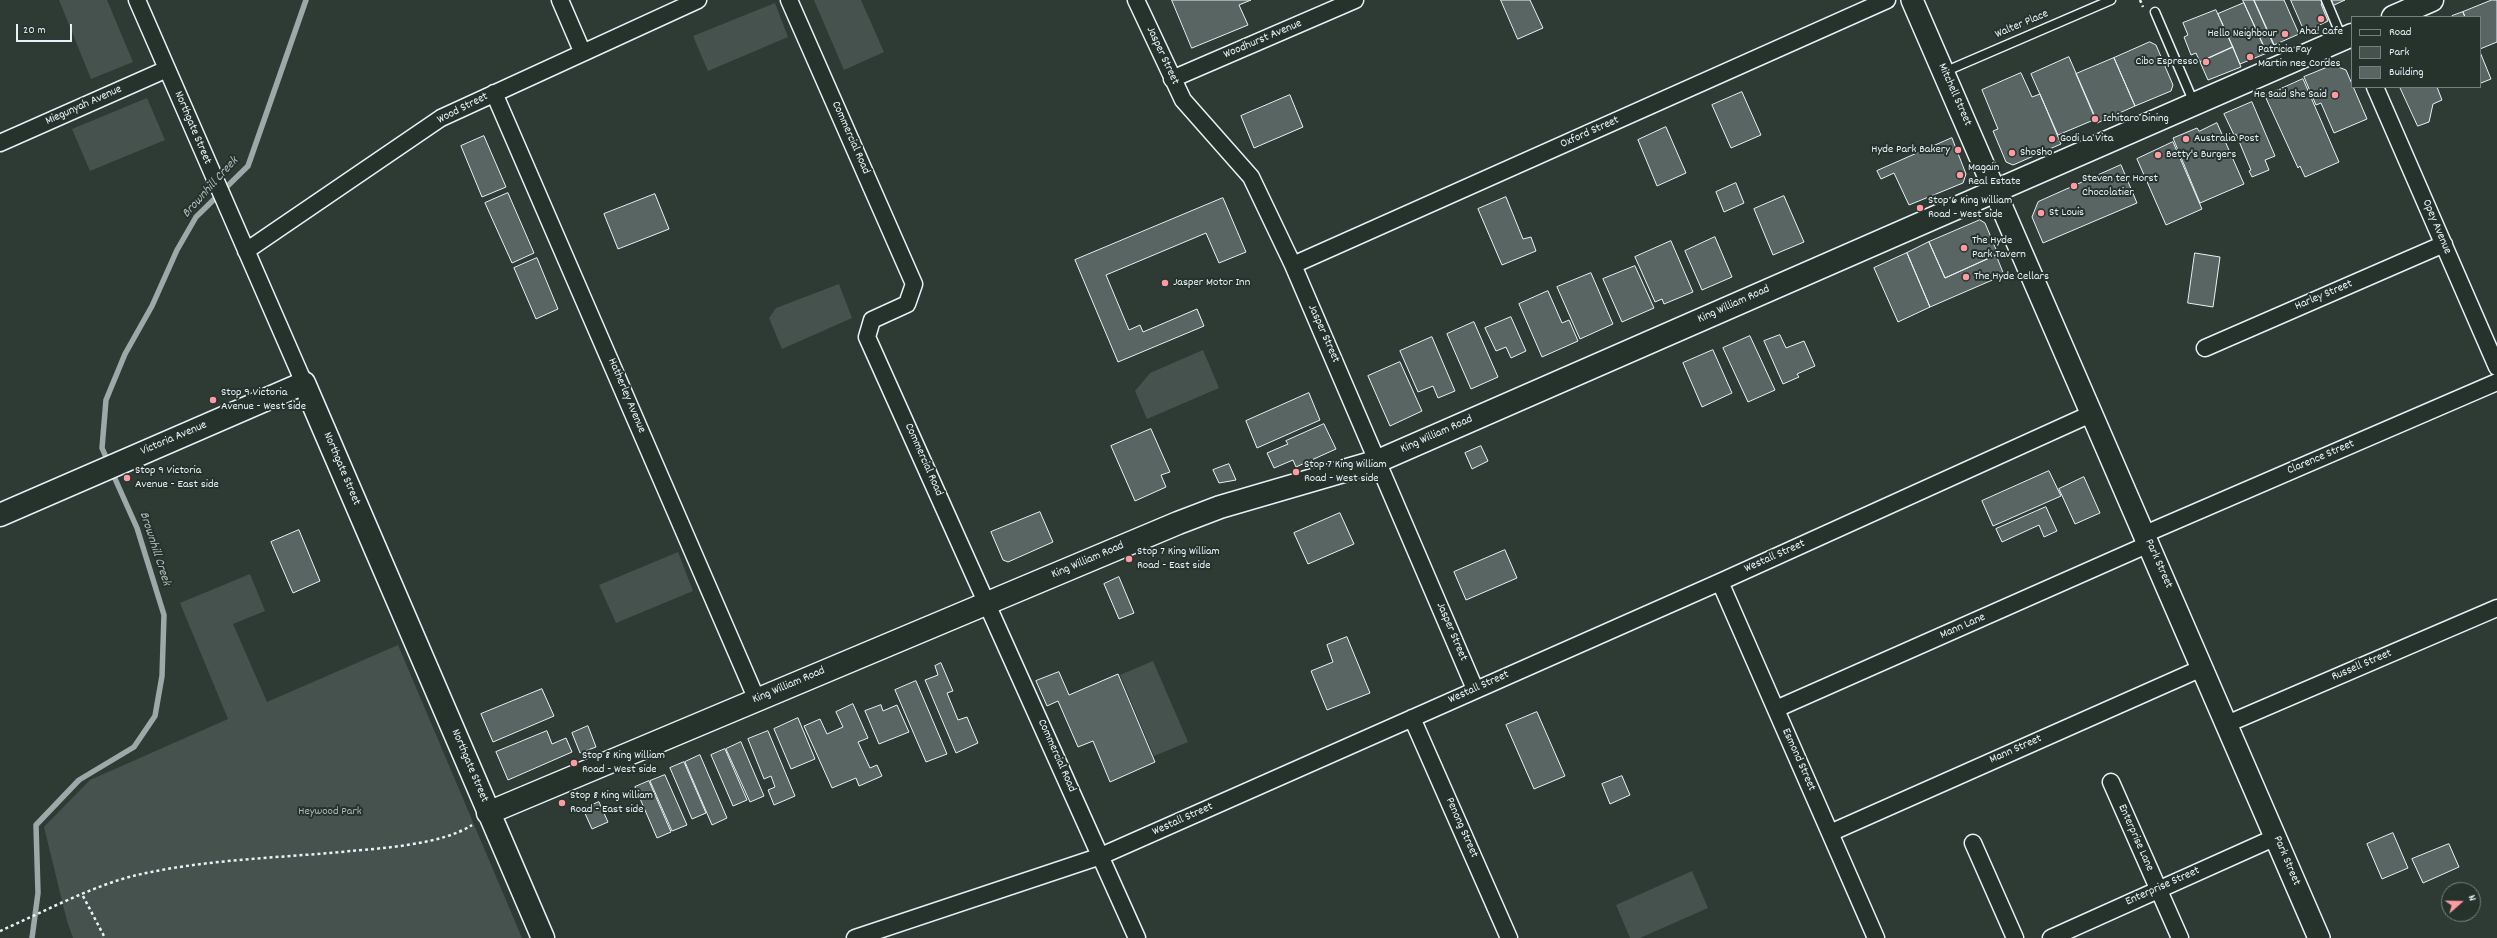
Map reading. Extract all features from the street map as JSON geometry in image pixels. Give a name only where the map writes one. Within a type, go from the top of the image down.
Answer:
[{"type":"main road","points":[[2395,16],[2432,0]]},
{"type":"main road","name":"King William Road","points":[[489,814],[757,700],[1220,507],[1378,460],[2347,37]]},
{"type":"main road","name":"Victoria Avenue","points":[[0,515],[304,383]]},
{"type":"main road","name":"Northgate Street","points":[[304,383],[543,938]]},
{"type":"street","name":"Northgate Street","points":[[137,0],[217,187],[304,383]]},
{"type":"street","points":[[560,0],[582,51]]},
{"type":"street","name":"Wood Street","points":[[246,251],[441,118],[582,51],[698,0]]},
{"type":"street","name":"Commercial Road","points":[[789,0],[914,284],[907,304],[872,320],[867,337],[1137,938]]},
{"type":"street","name":"Jasper Street","points":[[1136,0],[1183,100],[1250,177],[1293,265],[1475,689]]},
{"type":"street","name":"Woodhurst Avenue","points":[[1172,79],[1355,0]]},
{"type":"street","name":"Oxford Street","points":[[1293,265],[1887,0]]},
{"type":"street","name":"Mitchell Street","points":[[1912,0],[1996,190]]},
{"type":"street","name":"Miegunyah Avenue","points":[[0,143],[167,69]]},
{"type":"street","name":"Opey Avenue","points":[[2375,88],[2497,367]]},
{"type":"street","name":"Hatherley Avenue","points":[[494,93],[757,700]]},
{"type":"street","name":"Park Street","points":[[1996,190],[2319,938]]},
{"type":"street","name":"Harley Street","points":[[2205,348],[2444,244]]},
{"type":"street","name":"Clarence Street","points":[[2147,539],[2497,382]]},
{"type":"street","name":"Westall Street","points":[[855,938],[1101,856],[1475,689],[1720,582],[2092,413]]},
{"type":"street","name":"Mann Lane","points":[[1776,709],[2147,539]]},
{"type":"street","name":"Esmond Street","points":[[1720,582],[1876,938]]},
{"type":"street","name":"Russell Street","points":[[2227,724],[2497,608]]},
{"type":"street","name":"Mann Street","points":[[1830,833],[2202,668]]},
{"type":"street","name":"Penong Street","points":[[1412,718],[1509,938]]},
{"type":"street","name":"Enterprise Lane","points":[[2111,782],[2180,938]]},
{"type":"street","name":"Enterprise Street","points":[[2051,938],[2276,837]]},
{"type":"street","points":[[1973,843],[2015,938]]},
{"type":"lane","name":"Walter Place","points":[[1943,72],[2111,0]]},
{"type":"lane","points":[[2326,0],[2347,37]]},
{"type":"lane","points":[[2155,12],[2194,103]]},
{"type":"path","points":[[2140,0],[2144,9]]},
{"type":"path","points":[[0,931],[115,882],[152,873],[227,862],[393,848],[444,836],[470,827],[489,814]]},
{"type":"path","points":[[82,896],[105,938]]},
{"type":"green space","points":[[59,0],[107,0],[133,62],[91,79]]},
{"type":"green space","points":[[814,0],[861,0],[884,52],[844,70]]},
{"type":"green space","points":[[775,3],[788,37],[708,71],[693,36]]},
{"type":"green space","points":[[147,98],[165,140],[90,171],[72,129]]},
{"type":"green space","points":[[839,284],[852,318],[782,349],[769,318],[776,308]]},
{"type":"green space","points":[[1203,350],[1219,388],[1147,419],[1135,391],[1150,373]]},
{"type":"green space","points":[[678,552],[693,591],[616,623],[599,585]]},
{"type":"green space","name":"Heywood Park","points":[[250,574],[265,611],[233,624],[267,702],[398,645],[522,938],[73,938],[67,921],[44,827],[90,780],[228,719],[180,603]]},
{"type":"green space","points":[[1153,661],[1188,742],[1154,756],[1120,675]]},
{"type":"green space","points":[[1692,871],[1708,908],[1640,938],[1630,938],[1616,905]]},
{"type":"building","points":[[1172,0],[1251,0],[1239,5],[1248,25],[1192,48]]},
{"type":"building","points":[[1501,0],[1530,0],[1543,28],[1518,39]]},
{"type":"building","points":[[2243,0],[2254,0],[2276,49],[2267,53]]},
{"type":"building","points":[[2254,0],[2284,0],[2299,34],[2274,45]]},
{"type":"building","points":[[2291,0],[2323,0],[2324,2],[2321,4],[2328,21],[2305,32]]},
{"type":"building","points":[[2329,0],[2345,0],[2332,6]]},
{"type":"building","points":[[2492,0],[2497,0],[2497,42],[2481,49],[2481,16],[2465,16],[2463,12]]},
{"type":"building","points":[[2244,3],[2267,53],[2240,64],[2218,14]]},
{"type":"building","points":[[2216,10],[2233,47],[2200,62],[2196,53],[2191,55],[2184,37],[2188,35],[2183,23]]},
{"type":"building","points":[[2463,12],[2465,16],[2452,16]]},
{"type":"building","points":[[2150,42],[2156,45],[2173,85],[2171,91],[2135,106],[2114,58]]},
{"type":"building","points":[[2233,47],[2241,67],[2208,80],[2200,62]]},
{"type":"building","points":[[2481,54],[2491,79],[2481,83]]},
{"type":"building","points":[[2069,57],[2096,119],[2058,135],[2031,74]]},
{"type":"building","points":[[2114,58],[2135,106],[2097,123],[2076,74]]},
{"type":"building","name":"He Said She Said","points":[[2333,65],[2346,70],[2351,82],[2351,88],[2354,88],[2367,119],[2334,133],[2321,103],[2316,105],[2304,77]]},
{"type":"building","points":[[2021,73],[2032,97],[2040,94],[2061,144],[2013,165],[2006,162],[1993,131],[1998,129],[1982,90]]},
{"type":"building","points":[[2303,79],[2339,162],[2305,177],[2300,166],[2298,168],[2265,96]]},
{"type":"building","points":[[2400,88],[2437,88],[2442,100],[2433,104],[2429,122],[2418,126]]},
{"type":"building","points":[[1742,92],[1761,135],[1731,148],[1712,105]]},
{"type":"building","points":[[1290,95],[1303,127],[1254,148],[1241,116]]},
{"type":"building","points":[[2252,102],[2275,156],[2265,160],[2269,170],[2252,177],[2249,171],[2251,170],[2236,134],[2234,135],[2224,114]]},
{"type":"building","points":[[2217,123],[2244,184],[2200,203],[2173,138],[2197,128],[2199,131]]},
{"type":"building","points":[[1666,127],[1686,173],[1657,186],[1638,140]]},
{"type":"building","points":[[484,136],[506,187],[482,197],[461,146]]},
{"type":"building","points":[[1952,138],[1966,174],[1963,183],[1909,205],[1894,173],[1881,179],[1877,171]]},
{"type":"building","points":[[2173,142],[2202,209],[2166,225],[2137,159]]},
{"type":"building","points":[[2121,165],[2137,203],[2043,243],[2032,217],[2038,202]]},
{"type":"building","points":[[1736,183],[1744,203],[1724,212],[1716,192]]},
{"type":"building","points":[[508,193],[534,253],[512,263],[485,203]]},
{"type":"building","points":[[655,194],[669,229],[618,249],[604,214]]},
{"type":"building","points":[[1784,196],[1804,242],[1773,255],[1754,209]]},
{"type":"building","points":[[1506,197],[1523,239],[1531,237],[1536,251],[1502,265],[1478,209]]},
{"type":"building","points":[[1223,198],[1246,252],[1219,263],[1206,233],[1106,275],[1129,330],[1140,325],[1143,332],[1197,309],[1204,326],[1118,362],[1075,260]]},
{"type":"building","name":"The Hyde Park Tavern","points":[[1980,220],[1985,223],[1998,254],[1945,278],[1929,242]]},
{"type":"building","points":[[1715,237],[1732,277],[1702,290],[1685,251]]},
{"type":"building","points":[[1671,241],[1693,292],[1664,304],[1662,299],[1655,302],[1635,257]]},
{"type":"building","points":[[1929,242],[1945,278],[1996,255],[2004,275],[1930,307],[1907,253]]},
{"type":"building","points":[[1907,253],[1930,307],[1898,322],[1874,268]]},
{"type":"building","points":[[2195,253],[2220,257],[2213,307],[2188,303]]},
{"type":"building","points":[[537,258],[558,309],[536,319],[514,268]]},
{"type":"building","points":[[1635,266],[1654,308],[1622,322],[1603,279]]},
{"type":"building","points":[[1591,273],[1613,324],[1580,339],[1557,287]]},
{"type":"building","points":[[1548,291],[1562,323],[1569,320],[1578,341],[1542,357],[1519,304]]},
{"type":"building","points":[[1511,317],[1526,351],[1511,358],[1506,347],[1496,351],[1485,328]]},
{"type":"building","points":[[1474,322],[1498,377],[1471,389],[1447,334]]},
{"type":"building","points":[[1780,335],[1786,348],[1804,341],[1815,366],[1797,374],[1799,377],[1783,384],[1764,341]]},
{"type":"building","points":[[1750,336],[1775,390],[1748,402],[1723,348]]},
{"type":"building","points":[[1432,337],[1455,391],[1438,398],[1433,386],[1418,392],[1400,351]]},
{"type":"building","points":[[1713,350],[1732,393],[1702,407],[1683,363]]},
{"type":"building","points":[[1400,362],[1422,411],[1390,426],[1368,376]]},
{"type":"building","points":[[1309,393],[1320,420],[1257,448],[1246,421]]},
{"type":"building","points":[[1324,424],[1336,449],[1296,467],[1293,460],[1274,468],[1267,453],[1288,444],[1286,441]]},
{"type":"building","points":[[1151,429],[1170,472],[1161,475],[1166,487],[1135,501],[1111,446]]},
{"type":"building","points":[[1481,446],[1488,461],[1472,469],[1465,453]]},
{"type":"building","points":[[1229,464],[1236,480],[1219,483],[1213,470]]},
{"type":"building","points":[[2049,471],[2061,496],[1993,526],[1982,501]]},
{"type":"building","points":[[2084,477],[2100,513],[2075,524],[2059,489]]},
{"type":"building","points":[[2046,507],[2057,531],[2044,537],[2039,525],[2002,542],[1996,529]]},
{"type":"building","points":[[1040,512],[1053,542],[1008,562],[1003,560],[991,532]]},
{"type":"building","points":[[1340,513],[1354,544],[1308,564],[1294,533]]},
{"type":"building","points":[[299,530],[320,581],[293,593],[271,542]]},
{"type":"building","points":[[1505,550],[1517,578],[1466,600],[1454,572]]},
{"type":"building","points":[[1119,577],[1134,613],[1119,619],[1104,584]]},
{"type":"building","points":[[1347,637],[1370,693],[1327,710],[1311,671],[1333,662],[1327,645]]},
{"type":"building","points":[[941,663],[953,691],[947,693],[958,720],[967,717],[978,743],[956,753],[925,680],[938,675],[935,666]]},
{"type":"building","points":[[1059,672],[1069,695],[1118,674],[1155,762],[1110,782],[1093,741],[1078,747],[1058,701],[1047,706],[1036,681]]},
{"type":"building","points":[[916,681],[947,754],[926,762],[895,690]]},
{"type":"building","points":[[542,689],[554,716],[493,742],[481,714]]},
{"type":"building","points":[[853,704],[868,738],[858,742],[870,768],[877,765],[882,776],[859,786],[856,778],[832,788],[804,726],[820,719],[827,734],[843,727],[836,712]]},
{"type":"building","points":[[881,705],[883,711],[897,705],[909,732],[879,744],[865,711]]},
{"type":"building","points":[[1537,712],[1565,776],[1534,789],[1506,725]]},
{"type":"building","points":[[798,718],[815,759],[791,769],[774,729]]},
{"type":"building","points":[[588,726],[596,747],[580,753],[572,733]]},
{"type":"building","points":[[547,731],[552,744],[566,738],[572,752],[508,780],[496,752]]},
{"type":"building","points":[[768,731],[795,796],[774,805],[768,790],[775,787],[771,776],[764,779],[748,739]]},
{"type":"building","points":[[741,742],[764,796],[750,802],[726,749]]},
{"type":"building","points":[[725,749],[747,800],[733,806],[711,755]]},
{"type":"building","points":[[700,755],[727,818],[712,825],[685,762]]},
{"type":"building","points":[[684,762],[706,813],[692,819],[670,768]]},
{"type":"building","points":[[665,775],[687,825],[672,831],[650,781]]},
{"type":"building","points":[[1622,776],[1630,795],[1610,804],[1602,784]]},
{"type":"building","points":[[649,781],[671,832],[657,838],[635,787]]},
{"type":"building","points":[[599,802],[608,822],[592,829],[583,809]]},
{"type":"building","points":[[2393,833],[2408,868],[2382,879],[2367,844]]},
{"type":"building","points":[[2449,844],[2459,867],[2423,883],[2412,859]]},
{"type":"waterway","name":"Brownhill Creek","points":[[109,464],[102,448],[106,400],[125,354],[152,306],[177,250],[196,217],[248,166],[306,0]]},
{"type":"waterway","name":"Brownhill Creek","points":[[32,938],[38,893],[36,825],[79,780],[134,747],[155,716],[162,676],[164,615],[137,528],[112,472]]},
{"type":"place","name":"Aha! Cafe","points":[[2321,19]]},
{"type":"place","name":"Hello Neighbour","points":[[2285,34]]},
{"type":"place","name":"Patricia Fay Martin nee Cordes","points":[[2250,57]]},
{"type":"place","name":"Cibo Espresso","points":[[2206,62]]},
{"type":"place","name":"He Said She Said","points":[[2335,95]]},
{"type":"place","name":"Ichitaro Dining","points":[[2095,119]]},
{"type":"place","name":"Godi La Vita","points":[[2052,139]]},
{"type":"place","name":"Australia Post","points":[[2186,139]]},
{"type":"place","name":"Hyde Park Bakery","points":[[1958,150]]},
{"type":"place","name":"ShoSho","points":[[2012,153]]},
{"type":"place","name":"Betty's Burgers","points":[[2158,155]]},
{"type":"place","name":"Magain Real Estate","points":[[1960,175]]},
{"type":"place","name":"Steven ter Horst Chocolatier","points":[[2074,186]]},
{"type":"place","name":"Stop 6 King William Road - West side","points":[[1920,208]]},
{"type":"place","name":"St Louis","points":[[2041,213]]},
{"type":"place","name":"The Hyde Park Tavern","points":[[1964,248]]},
{"type":"place","name":"The Hyde Cellars","points":[[1966,277]]},
{"type":"place","name":"Jasper Motor Inn","points":[[1165,283]]},
{"type":"place","name":"Stop 9 Victoria Avenue - West side","points":[[213,400]]},
{"type":"place","name":"Stop 7 King William Road - West side","points":[[1296,472]]},
{"type":"place","name":"Stop 9 Victoria Avenue - East side","points":[[127,478]]},
{"type":"place","name":"Stop 7 King William Road - East side","points":[[1129,559]]},
{"type":"place","name":"Stop 8 King William Road - West side","points":[[574,763]]},
{"type":"place","name":"Stop 8 King William Road - East side","points":[[562,803]]}]
